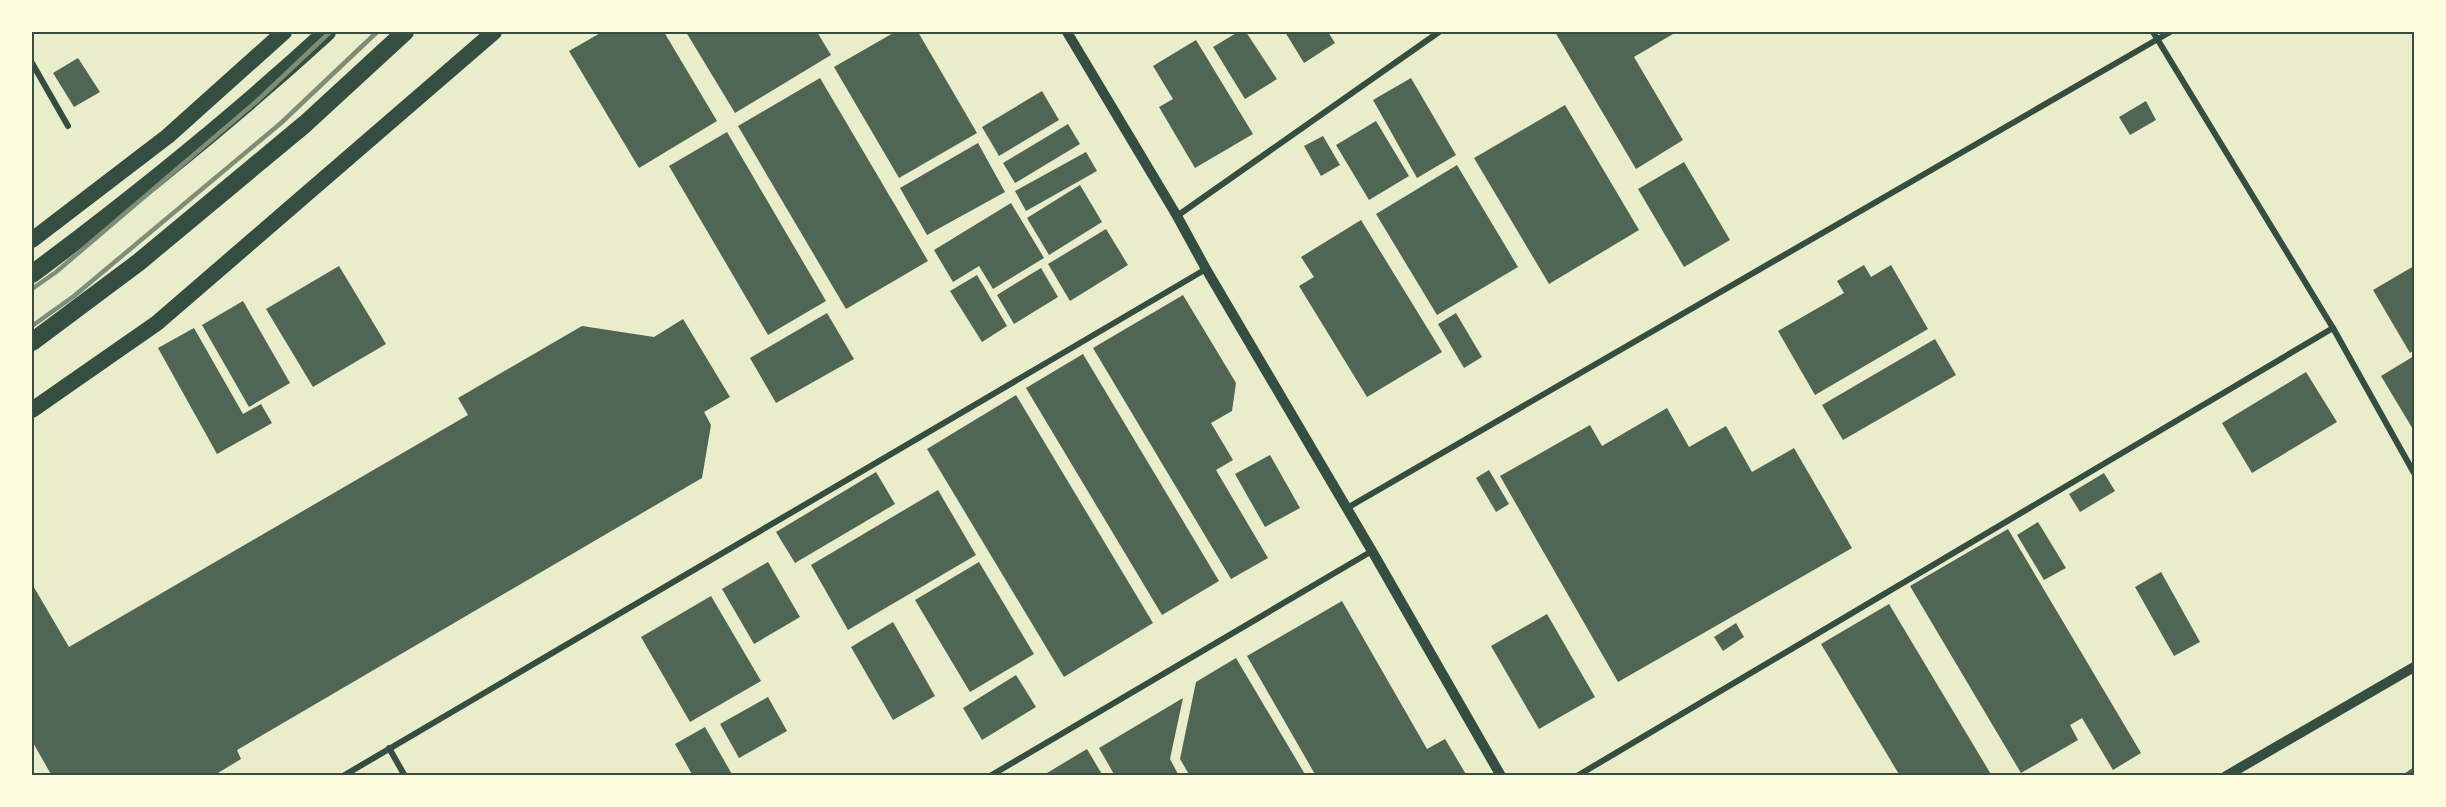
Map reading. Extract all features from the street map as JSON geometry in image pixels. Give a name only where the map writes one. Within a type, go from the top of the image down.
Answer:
[{"type":"highway","points":[[32,240],[168,136],[285,32]]},
{"type":"highway","points":[[32,274],[106,219],[271,83],[327,32]]},
{"type":"highway","points":[[32,342],[158,246],[305,124],[405,32]]},
{"type":"highway","points":[[32,410],[157,323],[494,32]]},
{"type":"street","points":[[1067,32],[1178,216],[1206,269],[1372,550],[1501,776]]},
{"type":"street","points":[[1178,216],[1439,32]]},
{"type":"street","points":[[2153,32],[2332,328],[2415,473]]},
{"type":"street","points":[[1347,508],[2170,32]]},
{"type":"street","points":[[32,63],[68,126]]},
{"type":"street","points":[[343,776],[1206,269]]},
{"type":"street","points":[[1577,776],[2332,328]]},
{"type":"street","points":[[990,776],[1372,550]]},
{"type":"street","points":[[2233,774],[2415,667]]},
{"type":"street","points":[[389,748],[405,776]]},
{"type":"building","points":[[602,32],[664,32],[717,121],[639,168],[569,51]]},
{"type":"building","points":[[686,32],[817,32],[831,55],[735,113]]},
{"type":"building","points":[[895,32],[918,32],[977,133],[899,178],[834,67]]},
{"type":"building","points":[[1238,32],[1246,32],[1277,79],[1245,99],[1213,47]]},
{"type":"building","points":[[1285,32],[1328,32],[1335,43],[1304,63]]},
{"type":"building","points":[[1555,32],[1671,32],[1673,34],[1634,57],[1683,140],[1636,169]]},
{"type":"building","points":[[1196,40],[1253,134],[1195,168],[1159,107],[1173,99],[1153,66]]},
{"type":"building","points":[[78,58],[100,92],[74,107],[53,73]]},
{"type":"building","points":[[820,78],[928,261],[846,309],[738,126]]},
{"type":"building","points":[[1411,78],[1456,155],[1417,178],[1373,100]]},
{"type":"building","points":[[1042,91],[1059,120],[999,156],[982,127]]},
{"type":"building","points":[[2146,101],[2156,120],[2130,135],[2119,117]]},
{"type":"building","points":[[1565,105],[1639,230],[1549,284],[1474,158]]},
{"type":"building","points":[[1376,121],[1409,176],[1369,200],[1336,145]]},
{"type":"building","points":[[1068,124],[1080,144],[1015,183],[1003,163]]},
{"type":"building","points":[[727,132],[826,301],[768,335],[669,166]]},
{"type":"building","points":[[1323,136],[1340,165],[1321,176],[1304,146]]},
{"type":"building","points":[[978,143],[1005,192],[927,235],[900,188]]},
{"type":"building","points":[[1086,152],[1097,171],[1026,211],[1015,191]]},
{"type":"building","points":[[1684,162],[1730,240],[1684,267],[1638,189]]},
{"type":"building","points":[[1457,165],[1518,267],[1437,315],[1376,214]]},
{"type":"building","points":[[1080,185],[1102,222],[1049,255],[1027,218]]},
{"type":"building","points":[[1011,203],[1044,258],[993,289],[979,266],[953,282],[934,250]]},
{"type":"building","points":[[1361,220],[1442,352],[1367,397],[1299,286],[1314,277],[1301,257]]},
{"type":"building","points":[[1106,229],[1128,265],[1070,301],[1048,264]]},
{"type":"building","points":[[1864,265],[1871,277],[1891,265],[1928,329],[1815,395],[1778,331],[1844,293],[1837,281]]},
{"type":"building","points":[[339,266],[386,344],[313,387],[266,309]]},
{"type":"building","points":[[2414,266],[2414,350],[2410,353],[2373,290]]},
{"type":"building","points":[[1041,268],[1058,297],[1014,324],[997,295]]},
{"type":"building","points":[[977,275],[1007,326],[982,342],[950,291]]},
{"type":"building","points":[[1183,295],[1236,383],[1232,411],[1211,423],[1233,460],[1216,470],[1268,558],[1231,579],[1093,348]]},
{"type":"building","points":[[243,301],[290,383],[249,407],[202,325]]},
{"type":"building","points":[[827,313],[854,359],[776,403],[750,358]]},
{"type":"building","points":[[1456,313],[1482,357],[1464,368],[1438,324]]},
{"type":"building","points":[[683,319],[730,397],[704,412],[711,425],[702,478],[237,750],[241,759],[213,776],[52,776],[32,741],[32,584],[69,647],[468,415],[458,398],[582,326],[654,337]]},
{"type":"building","points":[[194,328],[243,414],[261,404],[272,423],[217,454],[158,348]]},
{"type":"building","points":[[1935,339],[1956,375],[1843,440],[1822,405]]},
{"type":"building","points":[[1083,354],[1219,581],[1162,615],[1026,388]]},
{"type":"building","points":[[2414,356],[2414,431],[2381,376]]},
{"type":"building","points":[[2306,372],[2337,422],[2252,473],[2222,423]]},
{"type":"building","points":[[1016,395],[1153,623],[1064,677],[927,449]]},
{"type":"building","points":[[1667,408],[1689,447],[1726,426],[1752,472],[1794,448],[1852,548],[1618,682],[1500,476],[1590,425],[1602,446]]},
{"type":"building","points":[[1270,455],[1300,508],[1265,527],[1235,474]]},
{"type":"building","points":[[1489,470],[1509,504],[1496,512],[1476,478]]},
{"type":"building","points":[[876,472],[895,504],[795,563],[776,532]]},
{"type":"building","points":[[2104,473],[2115,491],[2080,512],[2069,494]]},
{"type":"building","points":[[938,490],[976,555],[848,630],[811,565]]},
{"type":"building","points":[[2038,522],[2066,568],[2044,580],[2017,535]]},
{"type":"building","points":[[2008,529],[2141,753],[2113,770],[2082,718],[2070,725],[2078,740],[2021,773],[1910,586]]},
{"type":"building","points":[[768,562],[800,617],[754,644],[722,589]]},
{"type":"building","points":[[979,562],[1034,654],[970,692],[915,600]]},
{"type":"building","points":[[2161,572],[2200,642],[2174,656],[2135,587]]},
{"type":"building","points":[[711,596],[761,681],[690,722],[641,637]]},
{"type":"building","points":[[1342,601],[1427,749],[1445,739],[1467,776],[1316,776],[1247,656]]},
{"type":"building","points":[[1889,604],[1992,776],[1900,776],[1821,644]]},
{"type":"building","points":[[1547,614],[1595,697],[1539,729],[1491,646]]},
{"type":"building","points":[[893,622],[935,696],[893,720],[851,647]]},
{"type":"building","points":[[1736,623],[1744,637],[1723,651],[1714,637]]},
{"type":"building","points":[[1236,658],[1306,776],[1190,776],[1180,759],[1196,682]]},
{"type":"building","points":[[1016,675],[1036,707],[982,740],[963,708]]},
{"type":"building","points":[[768,697],[787,731],[739,758],[720,724]]},
{"type":"building","points":[[1183,698],[1170,759],[1179,776],[1115,776],[1099,748]]},
{"type":"building","points":[[705,727],[733,776],[693,776],[675,744]]},
{"type":"building","points":[[1087,749],[1103,776],[1042,776]]},
{"type":"building","points":[[2414,767],[2414,776],[2401,776]]},
{"type":"railway","points":[[32,289],[56,272],[257,101],[330,32]]},
{"type":"railway","points":[[32,326],[74,296],[281,123],[377,32]]}]
